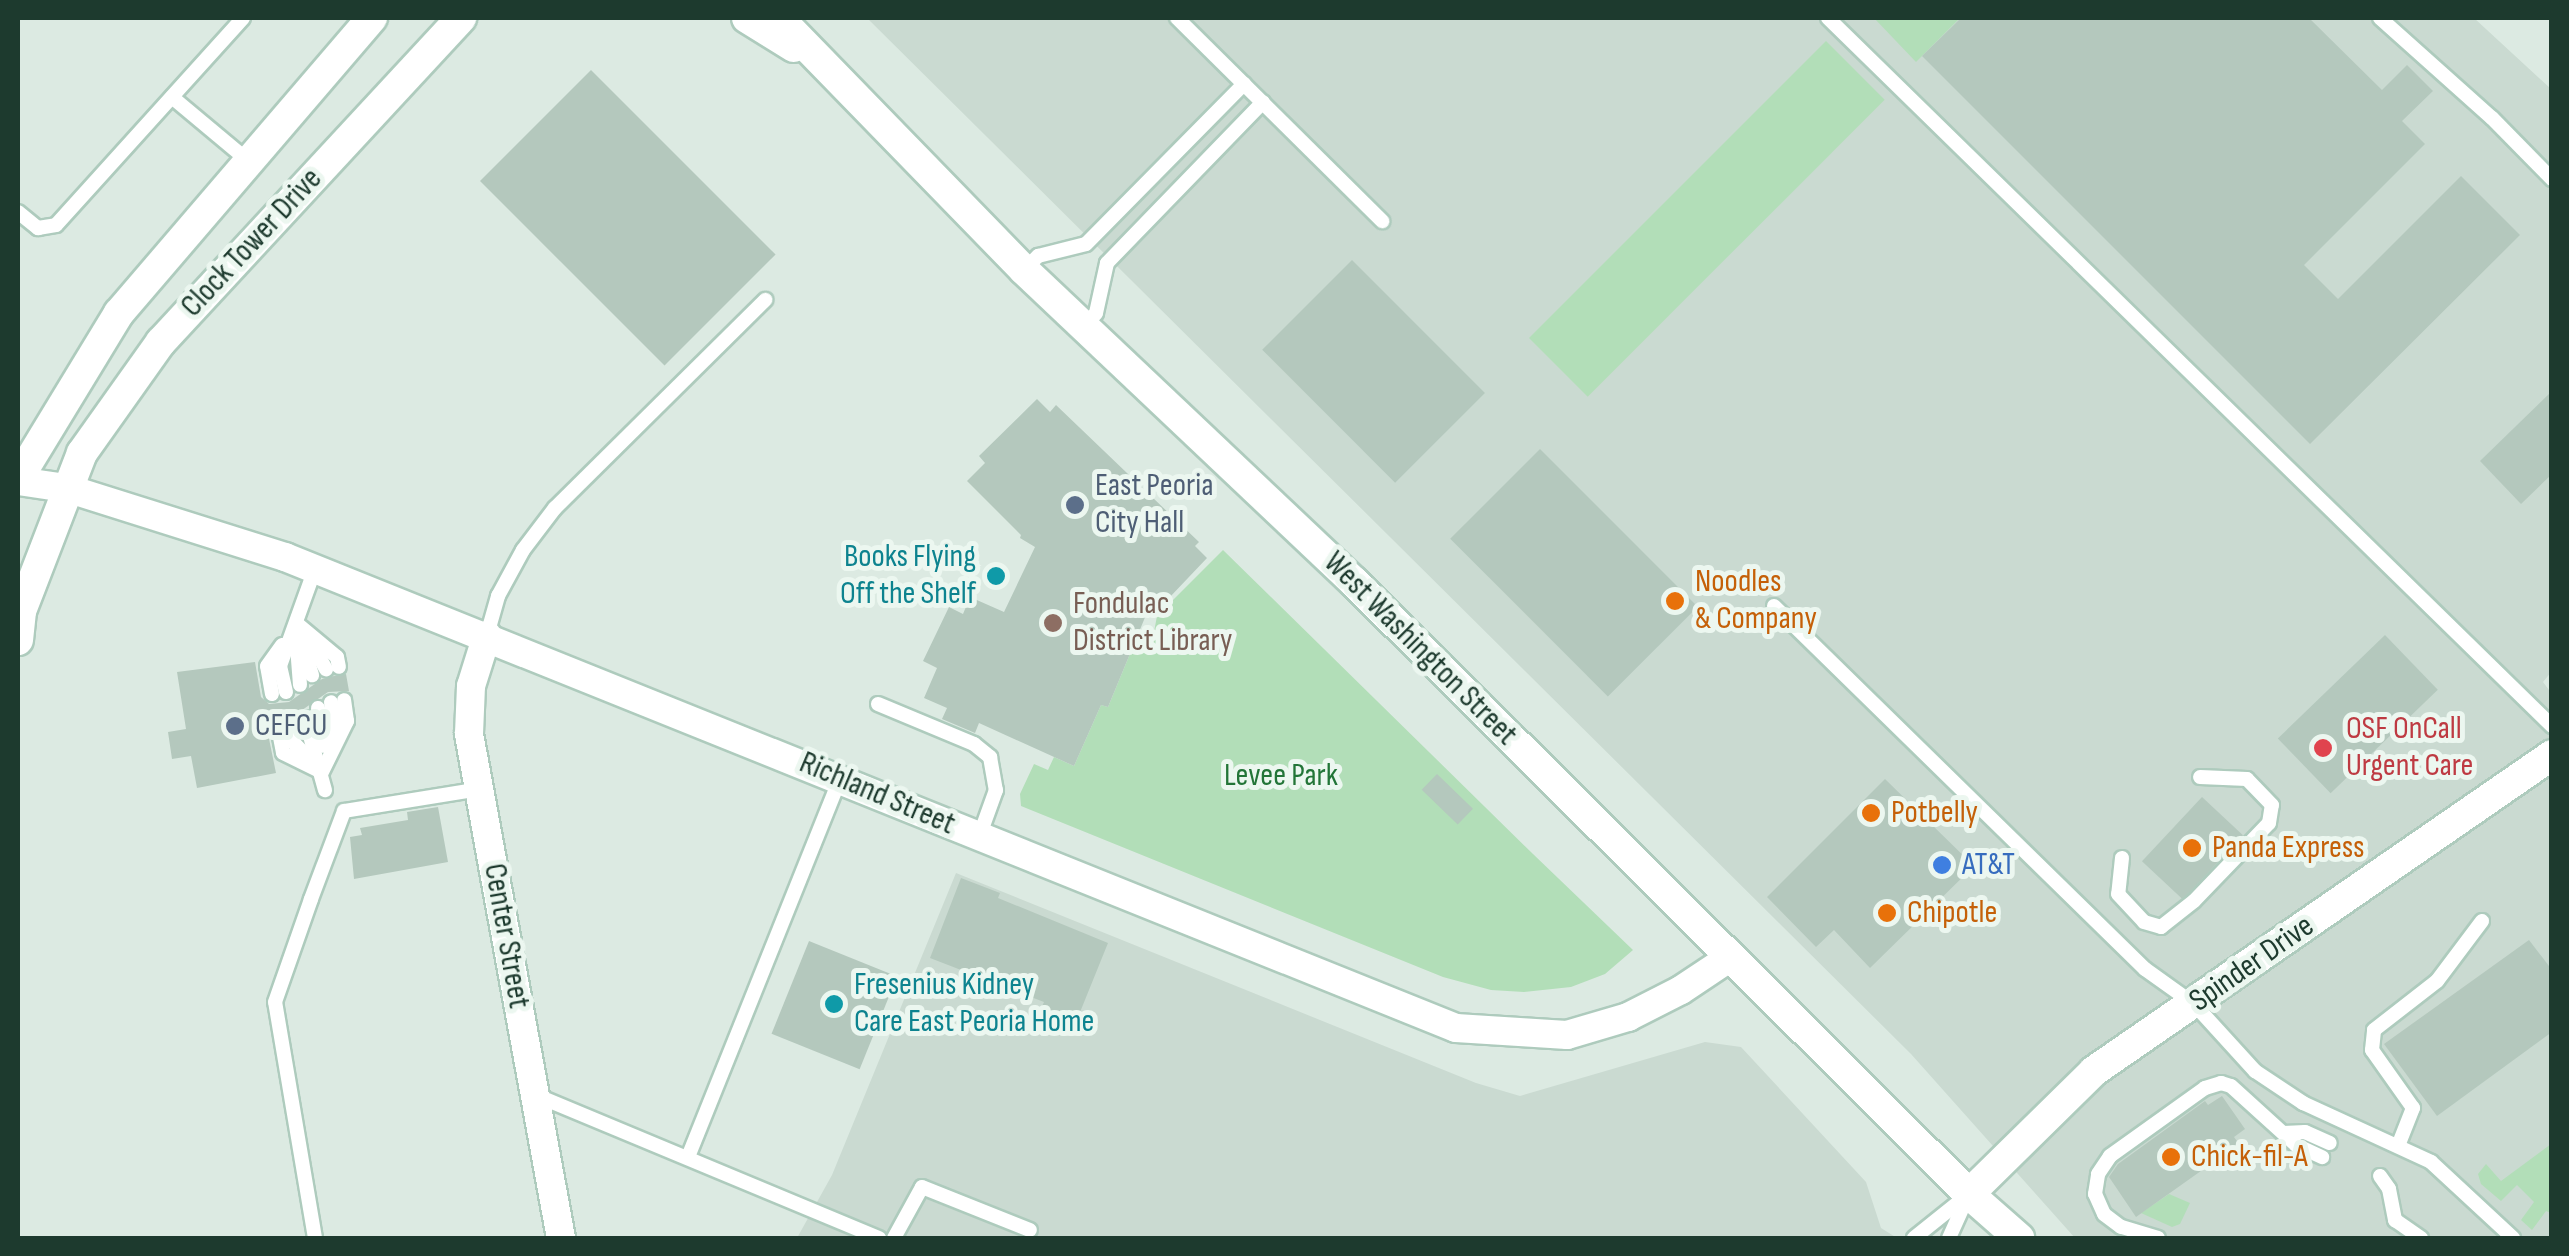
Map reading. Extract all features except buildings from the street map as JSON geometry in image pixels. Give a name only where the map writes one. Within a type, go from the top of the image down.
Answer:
[{"type":"street","name":"Clock Tower Drive","points":[[18,480],[119,313],[372,18]]},
{"type":"street","name":"Clock Tower Drive","points":[[18,640],[20,611],[82,453],[161,342],[461,18]]},
{"type":"street","name":"West Washington Street","points":[[748,18],[818,62]]},
{"type":"street","name":"West Washington Street","points":[[779,18],[1024,270],[1354,582],[1968,1194],[2020,1238]]},
{"type":"street","name":"Richland Street","points":[[18,480],[66,488],[315,569],[1456,1028],[1567,1035],[1628,1017],[1681,990],[1729,958]]},
{"type":"street","name":"Center Street","points":[[487,635],[472,686],[469,734],[561,1238]]},
{"type":"street","name":"Spinder Drive","points":[[1968,1194],[2094,1072],[2552,755]]},
{"type":"lane","points":[[18,212],[38,228],[56,225],[243,18]]},
{"type":"lane","points":[[1177,18],[1382,221]]},
{"type":"lane","points":[[1828,18],[2552,726]]},
{"type":"lane","points":[[2380,18],[2492,118],[2552,179]]},
{"type":"lane","points":[[1024,270],[1038,256],[1086,244],[1244,84]]},
{"type":"lane","points":[[172,96],[251,162]]},
{"type":"lane","points":[[1084,327],[1096,313],[1107,263],[1263,102]]},
{"type":"lane","points":[[487,635],[498,596],[523,550],[555,508],[765,300]]},
{"type":"lane","points":[[296,624],[267,666],[286,690],[296,624],[315,569]]},
{"type":"lane","points":[[1774,606],[2145,969],[2194,1004],[2233,1050],[2279,1090],[2398,1146],[2450,1176],[2513,1238]]},
{"type":"lane","points":[[296,624],[337,657],[325,670],[296,624]]},
{"type":"lane","points":[[331,703],[347,721],[322,772],[324,734],[331,703]]},
{"type":"lane","points":[[878,704],[974,744],[990,757],[995,767],[996,790],[979,837]]},
{"type":"lane","points":[[306,718],[325,790]]},
{"type":"lane","points":[[284,726],[282,753],[322,772]]},
{"type":"lane","points":[[2122,858],[2118,894],[2144,922],[2162,927],[2194,901],[2269,823],[2272,805],[2246,780],[2200,777]]},
{"type":"lane","points":[[688,1157],[840,778]]},
{"type":"lane","points":[[315,1238],[275,1002],[317,882],[344,811],[480,789]]},
{"type":"lane","points":[[2398,1146],[2414,1108],[2372,1050],[2374,1030],[2437,981],[2482,920]]},
{"type":"lane","points":[[2158,1238],[2122,1227],[2098,1205],[2095,1184],[2110,1156],[2205,1088],[2221,1082],[2240,1091],[2284,1134],[2305,1132],[2326,1150]]},
{"type":"lane","points":[[533,1094],[879,1238]]},
{"type":"lane","points":[[2380,1176],[2389,1190],[2396,1220],[2421,1238]]},
{"type":"lane","points":[[894,1238],[922,1187],[1030,1230]]},
{"type":"lane","points":[[1914,1238],[1968,1194]]},
{"type":"lane","points":[[1949,1238],[1968,1194]]},
{"type":"shaded area","points":[[867,18],[2474,18],[2551,89],[2552,671],[2543,682],[2552,694],[2551,1238],[2075,1238],[1911,1054]]},
{"type":"shaded area","points":[[956,873],[1476,1083],[1520,1096],[1705,1042],[1741,1047],[1866,1182],[1881,1228],[1897,1238],[797,1238],[832,1175]]},
{"type":"green space","points":[[1874,18],[1960,18],[1916,62]]},
{"type":"green space","points":[[1826,41],[1885,100],[1588,397],[1529,338]]},
{"type":"green space","name":"Levee Park","points":[[1223,550],[1633,950],[1605,974],[1571,987],[1524,992],[1491,990],[1443,977],[1021,806],[1020,794],[1034,764],[1048,770],[1054,757],[1074,766],[1101,705],[1108,707],[1139,632],[1153,637],[1157,616]]},
{"type":"green space","points":[[2551,1144],[2551,1213],[2546,1211],[2532,1230],[2521,1220],[2534,1202],[2517,1185],[2501,1201],[2481,1184],[2478,1174],[2486,1164],[2501,1181]]},
{"type":"green space","points":[[2169,1194],[2190,1203],[2180,1224],[2172,1227],[2141,1213]]},
{"type":"place","name":"East Peoria City Hall","points":[[1075,505]]},
{"type":"place","name":"Books Flying Off the Shelf","points":[[996,576]]},
{"type":"place","name":"Noodles & Company","points":[[1675,601]]},
{"type":"place","name":"Fondulac District Library","points":[[1053,623]]},
{"type":"place","name":"CEFCU","points":[[235,726]]},
{"type":"place","name":"OSF OnCall Urgent Care","points":[[2323,748]]},
{"type":"place","name":"Potbelly","points":[[1871,813]]},
{"type":"place","name":"Panda Express","points":[[2192,848]]},
{"type":"place","name":"AT&T","points":[[1942,865]]},
{"type":"place","name":"Chipotle","points":[[1887,913]]},
{"type":"place","name":"Fresenius Kidney Care East Peoria Home","points":[[834,1004]]},
{"type":"place","name":"Chick-fil-A","points":[[2171,1157]]}]
